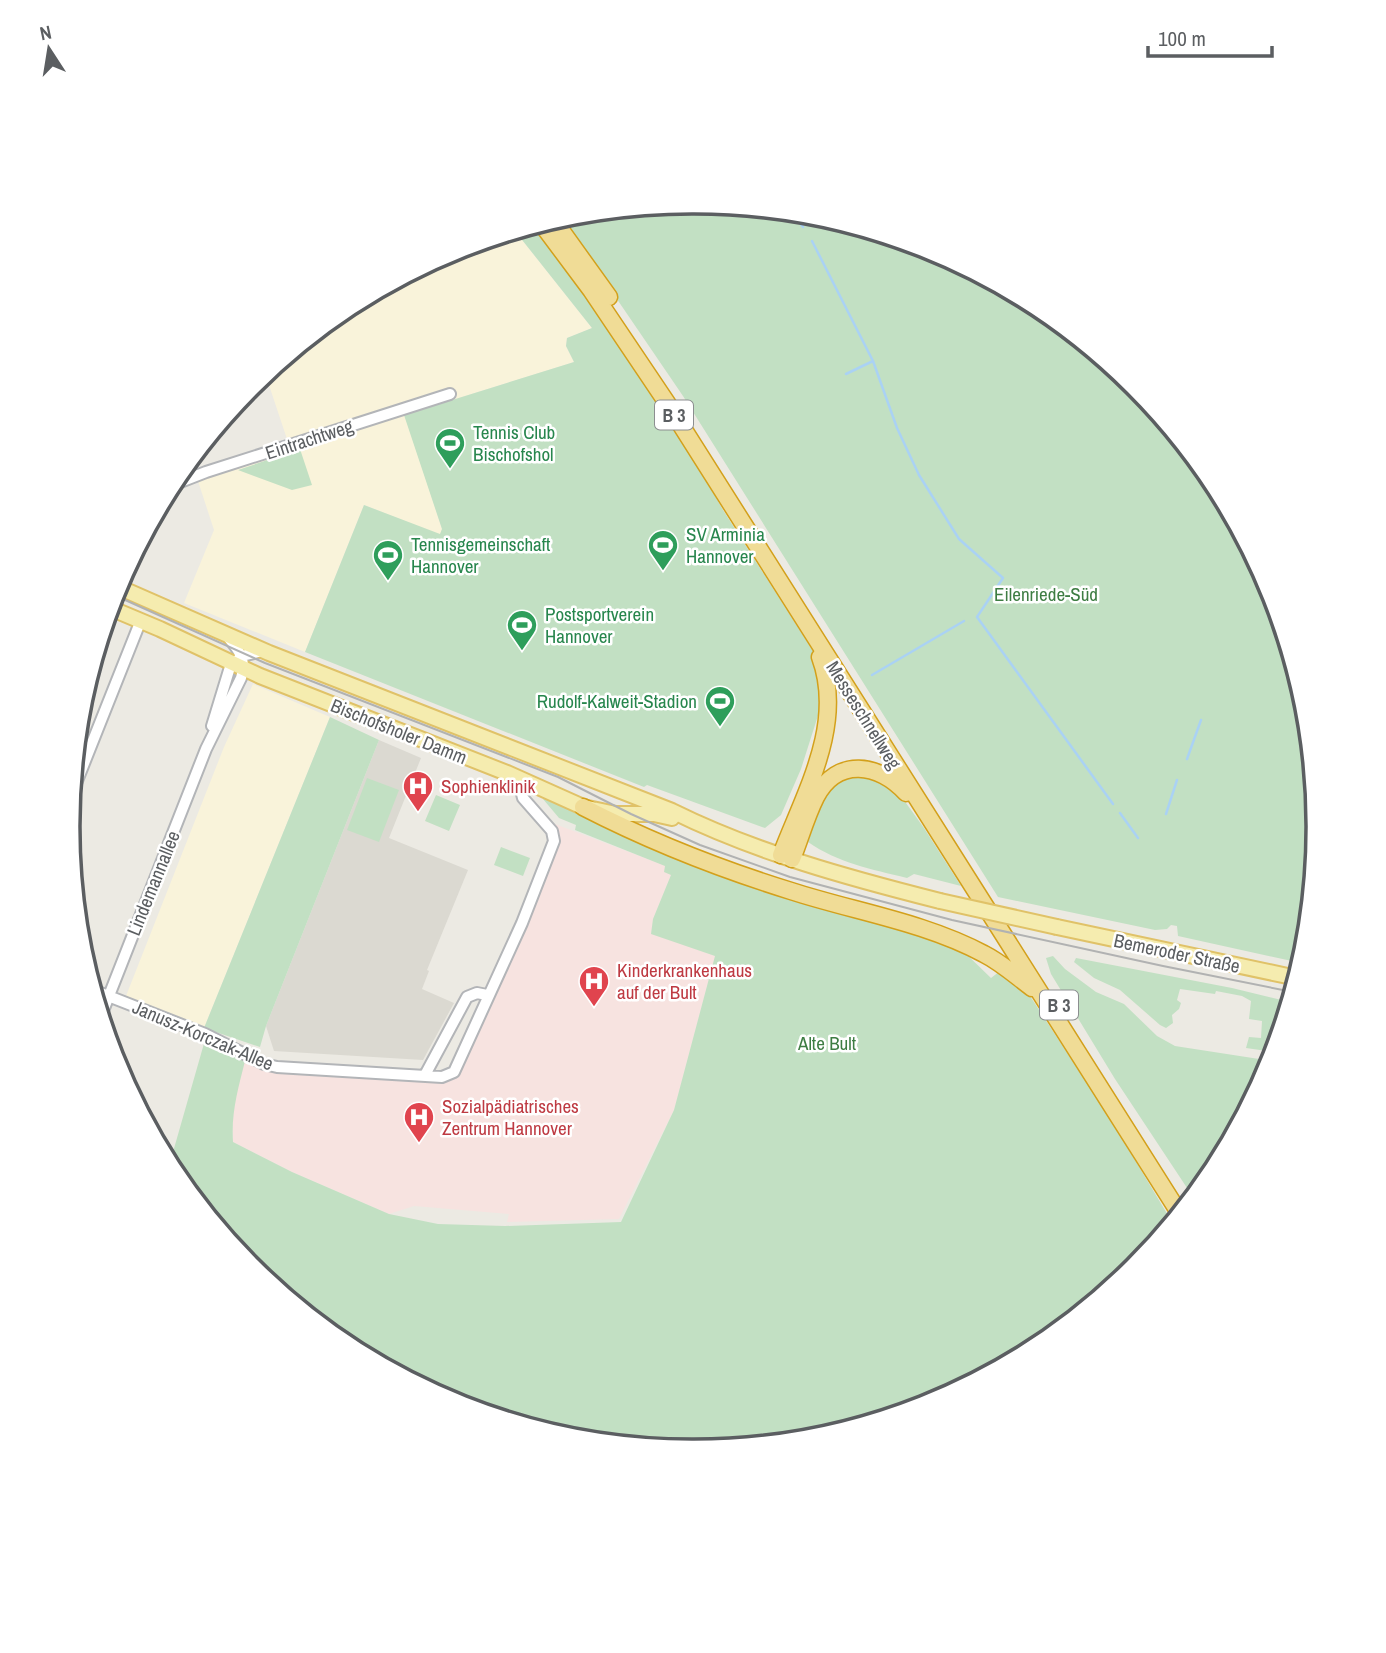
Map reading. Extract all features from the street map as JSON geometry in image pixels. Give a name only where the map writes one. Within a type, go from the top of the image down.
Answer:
[{"type":"highway","name":"Messeschnellweg","points":[[560,229],[628,325],[1180,1197]]},
{"type":"highway","name":"Messeschnellweg","points":[[548,232],[621,333],[1175,1204]]},
{"type":"highway","points":[[787,857],[829,712],[825,671],[803,619]]},
{"type":"highway","points":[[787,857],[821,788],[850,769],[865,768],[887,776],[900,786],[931,821]]},
{"type":"highway","points":[[583,807],[663,844],[749,877],[914,925],[961,942],[987,955],[1041,995]]},
{"type":"main road","name":"Bischofsholer Damm","points":[[127,591],[262,650],[672,811],[697,824]]},
{"type":"main road","name":"Bischofsholer Damm","points":[[120,612],[583,807],[616,814],[654,814],[697,824],[859,880],[940,901]]},
{"type":"main road","points":[[519,778],[528,754]]},
{"type":"main road","name":"Bemeroder Straße","points":[[940,901],[1287,976]]},
{"type":"street","name":"Eintrachtweg","points":[[189,478],[450,394]]},
{"type":"street","points":[[84,762],[141,620]]},
{"type":"street","points":[[225,634],[240,663],[262,650]]},
{"type":"street","name":"Lindemannallee","points":[[106,1001],[240,663]]},
{"type":"street","name":"Janusz-Korczak-Allee","points":[[104,994],[205,1034],[264,1064],[287,1068],[442,1077],[454,1072],[522,923],[554,841],[552,831],[523,798],[519,778]]},
{"type":"street","points":[[425,1075],[467,997],[477,993],[487,995]]},
{"type":"shaded area","points":[[521,239],[592,328],[567,338],[566,346],[574,362],[405,415],[442,529],[440,535],[364,505],[305,652],[184,603],[214,530],[196,475],[288,442],[269,385],[320,341],[387,296],[422,277],[496,247]]},
{"type":"shaded area","points":[[253,684],[330,717],[204,1028],[126,996],[224,747]]},
{"type":"shaded area","points":[[379,740],[421,758],[389,838],[468,870],[427,970],[429,971],[422,989],[454,1003],[423,1060],[274,1051],[266,1026]]},
{"type":"shaded area","name":"Kinderkrankenhaus auf der Bult","points":[[555,824],[666,866],[671,875],[653,919],[652,933],[715,956],[674,1110],[619,1219],[507,1222],[509,1214],[414,1206],[389,1214],[292,1172],[233,1142],[232,1115],[245,1061],[275,1073],[348,1078],[440,1082],[457,1073],[556,841],[551,826]]},
{"type":"green space","name":"Eilenriede-Süd","points":[[653,215],[733,215],[773,219],[852,235],[890,247],[964,277],[1033,317],[1097,366],[1154,423],[1202,486],[1242,556],[1273,630],[1294,707],[1304,786],[1304,867],[1291,961],[1178,936],[1177,926],[1155,930],[998,897],[683,396],[568,227]]},
{"type":"green space","points":[[541,233],[588,293],[813,651],[822,703],[801,769],[781,815],[765,828],[647,785],[644,787],[305,652],[364,505],[440,534],[442,529],[404,415],[574,362],[566,346],[567,338],[592,328],[521,239]]},
{"type":"green space","points":[[300,449],[312,485],[292,490],[238,470]]},
{"type":"green space","points":[[330,717],[379,740],[260,1047],[204,1028]]},
{"type":"green space","points":[[860,772],[893,785],[961,886],[914,874],[907,878],[868,868],[831,855],[808,842],[825,791],[832,783]]},
{"type":"green space","points":[[367,778],[399,790],[379,842],[347,830]]},
{"type":"green space","points":[[436,795],[460,805],[449,831],[425,821]]},
{"type":"green space","name":"Alte Bult","points":[[545,796],[606,828],[749,883],[960,948],[991,978],[1000,971],[1030,996],[1111,1120],[1167,1214],[1126,1260],[1097,1287],[1033,1336],[999,1357],[964,1376],[890,1406],[852,1418],[773,1434],[733,1438],[653,1438],[613,1434],[534,1418],[496,1406],[422,1376],[353,1336],[289,1287],[260,1260],[207,1199],[174,1150],[205,1040],[245,1061],[234,1111],[233,1142],[292,1172],[389,1214],[438,1224],[505,1226],[621,1222],[674,1110],[715,956],[651,934],[653,919],[671,875],[664,872],[665,866],[575,830],[576,825],[559,818],[543,799]]},
{"type":"green space","points":[[501,847],[530,858],[523,876],[494,865]]},
{"type":"green space","points":[[1053,956],[1065,969],[1096,992],[1124,1004],[1157,1036],[1175,1046],[1260,1059],[1223,1133],[1187,1188],[1115,1079],[1051,974],[1046,958]]},
{"type":"green space","points":[[1076,958],[1280,1000],[1263,1050],[1246,1048],[1249,1037],[1261,1038],[1262,1021],[1249,1019],[1251,1001],[1242,996],[1180,989],[1177,1000],[1181,1003],[1179,1009],[1172,1015],[1173,1023],[1166,1028],[1120,990],[1094,978],[1074,962]]},
{"type":"waterway","points":[[812,241],[873,361],[897,428],[919,475],[959,539],[1003,578],[977,617],[1113,804]]},
{"type":"waterway","points":[[846,374],[873,361]]},
{"type":"waterway","points":[[872,675],[964,621]]},
{"type":"waterway","points":[[1187,759],[1201,720]]},
{"type":"waterway","points":[[1166,814],[1177,780]]},
{"type":"waterway","points":[[1120,813],[1138,838]]},
{"type":"tram line","points":[[124,600],[265,663],[558,777],[700,845],[790,877],[952,920],[1283,990]]},
{"type":"place","name":"Tennis Club Bischofshol","points":[[450,470]]},
{"type":"place","name":"SV Arminia Hannover","points":[[663,572]]},
{"type":"place","name":"Tennisgemeinschaft Hannover","points":[[388,582]]},
{"type":"place","name":"Postsportverein Hannover","points":[[522,652]]},
{"type":"place","name":"Rudolf-Kalweit-Stadion","points":[[720,728]]},
{"type":"place","name":"Sophienklinik","points":[[418,813]]},
{"type":"place","name":"Kinderkrankenhaus auf der Bult","points":[[594,1008]]},
{"type":"place","name":"Sozialpädiatrisches Zentrum Hannover","points":[[419,1144]]}]
